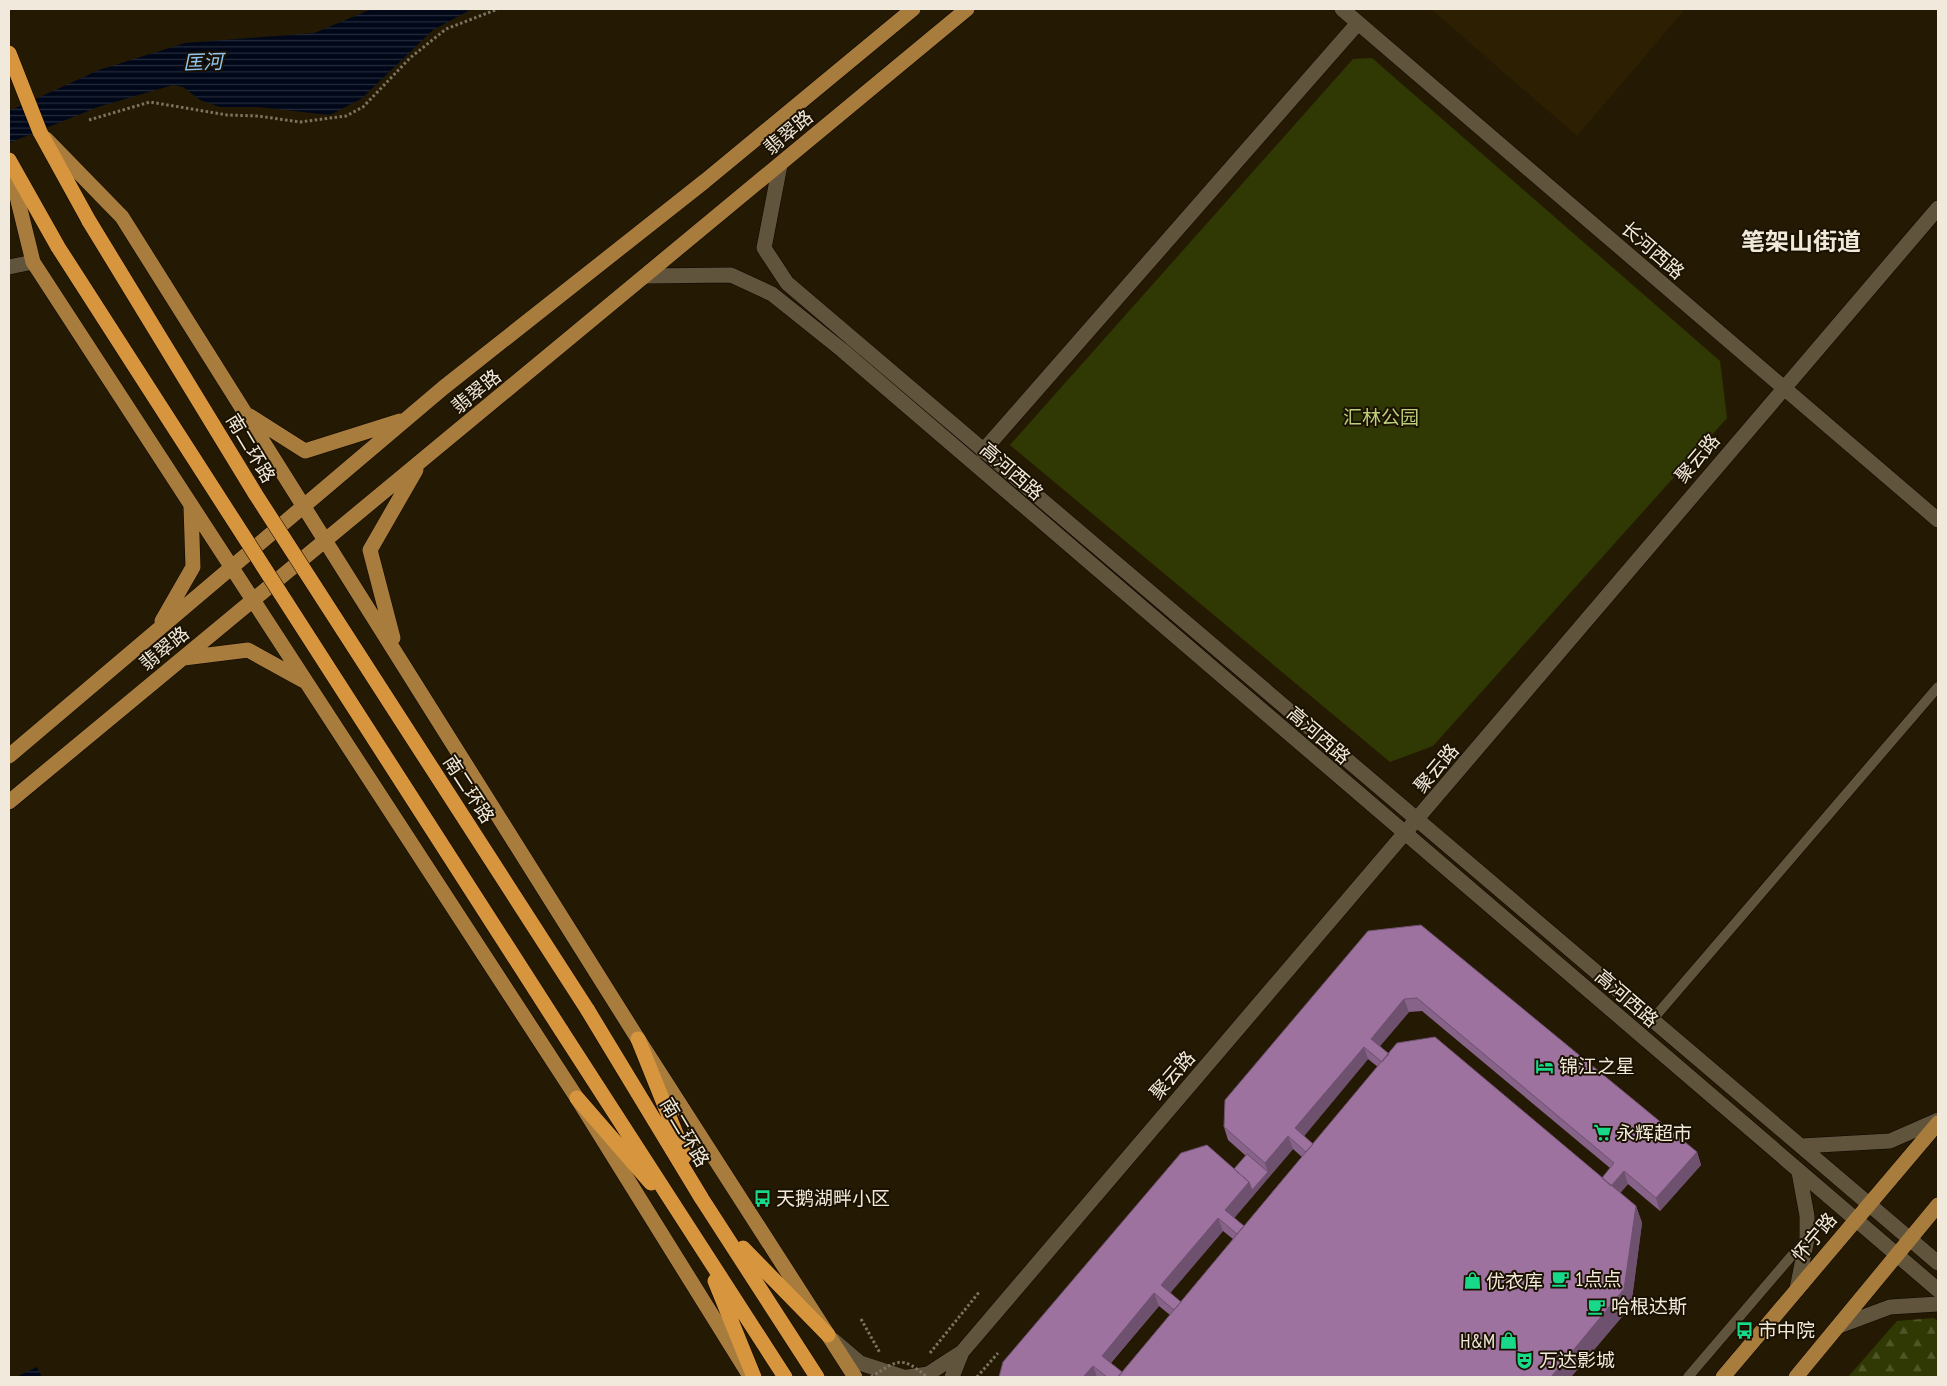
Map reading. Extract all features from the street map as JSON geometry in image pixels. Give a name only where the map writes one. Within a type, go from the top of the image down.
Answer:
[{"type":"highway","name":"南二环路","points":[[9,53],[40,132],[89,221],[256,495],[587,1009],[702,1199],[722,1226],[817,1377]]},
{"type":"highway","points":[[9,161],[58,247],[294,617],[785,1377]]},
{"type":"highway","points":[[638,1039],[702,1199]]},
{"type":"highway","points":[[577,1098],[688,1226]]},
{"type":"highway","points":[[722,1226],[828,1335]]},
{"type":"highway","points":[[701,1247],[754,1377]]},
{"type":"main road","name":"翡翠路","points":[[9,756],[406,419],[704,181],[913,9]]},
{"type":"main road","name":"翡翠路","points":[[9,802],[647,276],[967,9]]},
{"type":"main road","points":[[40,132],[122,217],[638,1039],[855,1377]]},
{"type":"main road","points":[[9,161],[33,262],[577,1098],[750,1377]]},
{"type":"main road","points":[[245,414],[305,451],[406,419]]},
{"type":"main road","points":[[396,652],[370,550],[420,463]]},
{"type":"main road","points":[[156,632],[193,567],[191,505]]},
{"type":"main road","points":[[184,658],[248,650],[307,683]]},
{"type":"main road","name":"怀宁路","points":[[1723,1377],[1938,1122]]},
{"type":"main road","points":[[1796,1377],[1938,1205]]},
{"type":"street","name":"长河西路","points":[[1342,9],[1938,520]]},
{"type":"street","points":[[983,451],[1358,22]]},
{"type":"street","name":"高河西路","points":[[780,165],[764,248],[787,283],[1938,1263]]},
{"type":"street","name":"聚云路","points":[[962,1352],[1938,208]]},
{"type":"street","points":[[9,267],[33,262]]},
{"type":"street","name":"高河西路","points":[[647,276],[731,275],[772,294],[842,350],[1405,835],[1938,1290]]},
{"type":"street","points":[[1801,1146],[1890,1140],[1938,1122]]},
{"type":"street","points":[[1797,1289],[1807,1239],[1807,1216],[1799,1172]]},
{"type":"street","points":[[1839,1326],[1890,1307],[1938,1304]]},
{"type":"street","points":[[828,1335],[860,1363],[903,1377]]},
{"type":"street","points":[[912,1373],[928,1374],[962,1352]]},
{"type":"street","points":[[952,1377],[962,1352]]},
{"type":"lane","points":[[1653,1019],[1938,687]]},
{"type":"lane","points":[[1688,1377],[1807,1239]]},
{"type":"path","points":[[89,120],[150,102],[227,115],[258,116],[300,122],[330,120],[346,116],[363,107],[410,58],[446,29],[498,9]]},
{"type":"path","points":[[928,1355],[980,1291]]},
{"type":"path","points":[[861,1319],[888,1366]]},
{"type":"path","points":[[977,1377],[998,1354]]},
{"type":"path","points":[[871,1377],[888,1366],[902,1362],[911,1364],[912,1373]]},
{"type":"path","points":[[912,1373],[923,1362]]},
{"type":"path","points":[[912,1373],[927,1377]]},
{"type":"shaded area","points":[[1431,9],[1685,9],[1577,136]]},
{"type":"green space","name":"汇林公园","points":[[1372,58],[1720,361],[1727,418],[1433,746],[1390,762],[1010,445],[1353,59]]},
{"type":"green space","points":[[1934,1318],[1938,1322],[1938,1377],[1848,1377],[1897,1321]]},
{"type":"water","name":"匡河","points":[[372,9],[472,9],[433,30],[361,99],[330,115],[258,107],[220,107],[200,100],[183,87],[173,85],[98,107],[9,143],[9,111],[99,70],[185,43],[314,33]]},
{"type":"water","points":[[37,1367],[42,1377],[16,1377]]},
{"type":"building","points":[[1421,925],[1697,1152],[1656,1198],[1624,1171],[1611,1186],[1602,1178],[1614,1163],[1417,998],[1404,999],[1371,1039],[1389,1054],[1382,1062],[1364,1047],[1295,1128],[1313,1144],[1306,1152],[1288,1136],[1265,1163],[1224,1127],[1225,1100],[1368,931]]},
{"type":"building","points":[[1435,1037],[1636,1206],[1624,1289],[1551,1377],[1118,1377],[1397,1043]]},
{"type":"building","points":[[1207,1145],[1249,1182],[1225,1210],[1244,1226],[1237,1234],[1218,1218],[1161,1285],[1181,1302],[1174,1310],[1154,1293],[1102,1356],[1122,1372],[1118,1377],[1107,1377],[1093,1366],[1083,1377],[999,1377],[1003,1362],[1181,1153]]},
{"type":"building","points":[[1247,1154],[1268,1172],[1252,1190],[1249,1182],[1234,1169]]},
{"type":"place","name":"锦江之星","points":[[1545,1066]]},
{"type":"place","name":"永辉超市","points":[[1602,1133]]},
{"type":"place","name":"天鹅湖畔小区","points":[[762,1198]]},
{"type":"place","name":"1点点","points":[[1561,1279]]},
{"type":"place","name":"优衣库","points":[[1472,1281]]},
{"type":"place","name":"哈根达斯","points":[[1597,1306]]},
{"type":"place","name":"市中院","points":[[1744,1330]]},
{"type":"place","name":"H&M","points":[[1509,1341]]},
{"type":"place","name":"万达影城","points":[[1525,1360]]},
{"type":"district","name":"笔架山街道","points":[[1801,242]]}]
